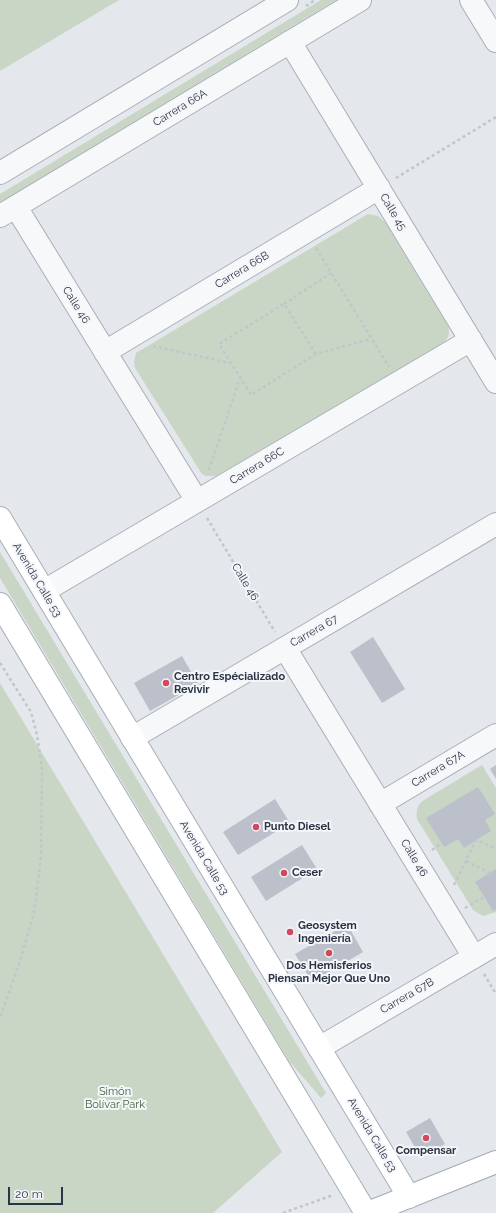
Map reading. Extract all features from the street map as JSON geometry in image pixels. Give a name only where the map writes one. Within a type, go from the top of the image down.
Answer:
[{"type":"main road","name":"Avenida Calle 53","points":[[0,518],[409,1197]]},
{"type":"main road","points":[[0,604],[367,1213],[496,1162]]},
{"type":"street","name":"Carrera 66A","points":[[8,211],[360,0]]},
{"type":"street","points":[[471,0],[496,41]]},
{"type":"street","points":[[1,171],[279,2]]},
{"type":"street","name":"Calle 45","points":[[290,42],[496,382]]},
{"type":"street","name":"Carrera 66B","points":[[105,352],[378,188]]},
{"type":"street","name":"Calle 46","points":[[8,211],[105,352],[197,501]]},
{"type":"street","name":"Carrera 66C","points":[[44,591],[471,340]]},
{"type":"street","name":"Carrera 67","points":[[132,738],[496,524]]},
{"type":"street","name":"Calle 46","points":[[285,648],[474,957]]},
{"type":"street","name":"Carrera 67A","points":[[380,804],[496,735]]},
{"type":"street","name":"Carrera 67B","points":[[319,1048],[496,944]]},
{"type":"path","points":[[378,188],[496,117]]},
{"type":"path","points":[[313,244],[390,368]]},
{"type":"path","points":[[331,273],[219,344],[251,395],[316,354],[371,339]]},
{"type":"path","points":[[284,304],[316,354]]},
{"type":"path","points":[[152,346],[231,363]]},
{"type":"path","points":[[208,472],[240,377]]},
{"type":"path","name":"Calle 46","points":[[197,501],[285,648]]},
{"type":"path","points":[[0,663],[31,712],[37,735],[42,769],[41,856],[34,913],[19,964],[0,1018]]},
{"type":"path","points":[[452,889],[476,840],[496,849]]},
{"type":"path","points":[[429,851],[442,843]]},
{"type":"path","points":[[466,861],[490,873]]},
{"type":"path","points":[[463,909],[484,897]]},
{"type":"path","points":[[283,1213],[316,1201]]},
{"type":"green space","points":[[0,0],[119,0],[0,71]]},
{"type":"green space","points":[[321,0],[336,0],[0,202],[0,194]]},
{"type":"green space","points":[[368,214],[378,216],[385,222],[448,326],[449,334],[445,342],[216,476],[206,476],[202,474],[135,368],[134,362],[136,353]]},
{"type":"green space","points":[[0,552],[326,1093],[321,1098],[289,1061],[0,578]]},
{"type":"green space","name":"Simón Bolívar Park","points":[[0,683],[282,1152],[213,1213],[0,1213]]},
{"type":"green space","points":[[482,765],[496,788],[496,912],[483,916],[473,910],[417,819],[418,806],[424,800]]},
{"type":"building","points":[[373,637],[405,689],[382,703],[350,652]]},
{"type":"building","name":"Centro Espécializado Revivir","points":[[182,656],[198,684],[150,711],[134,683]]},
{"type":"building","points":[[496,765],[496,779],[490,769]]},
{"type":"building","points":[[478,787],[495,814],[485,820],[491,831],[464,848],[458,839],[444,847],[426,818]]},
{"type":"building","name":"Punto Diesel","points":[[275,799],[290,823],[238,855],[223,832]]},
{"type":"building","name":"Ceser","points":[[302,845],[317,869],[266,901],[251,877]]},
{"type":"building","points":[[496,869],[496,909],[493,911],[475,882]]},
{"type":"building","name":"Dos Hemisferios Piensan Mejor Que Uno","points":[[347,924],[363,952],[312,982],[295,954]]},
{"type":"building","name":"Compensar","points":[[430,1118],[445,1144],[421,1158],[406,1132]]},
{"type":"place","name":"Centro Espécializado Revivir","points":[[166,683]]},
{"type":"place","name":"Punto Diesel","points":[[256,827]]},
{"type":"place","name":"Ceser","points":[[284,873]]},
{"type":"place","name":"Geosystem Ingeniería","points":[[290,932]]},
{"type":"place","name":"Dos Hemisferios Piensan Mejor Que Uno","points":[[329,953]]},
{"type":"place","name":"Compensar","points":[[426,1138]]}]
